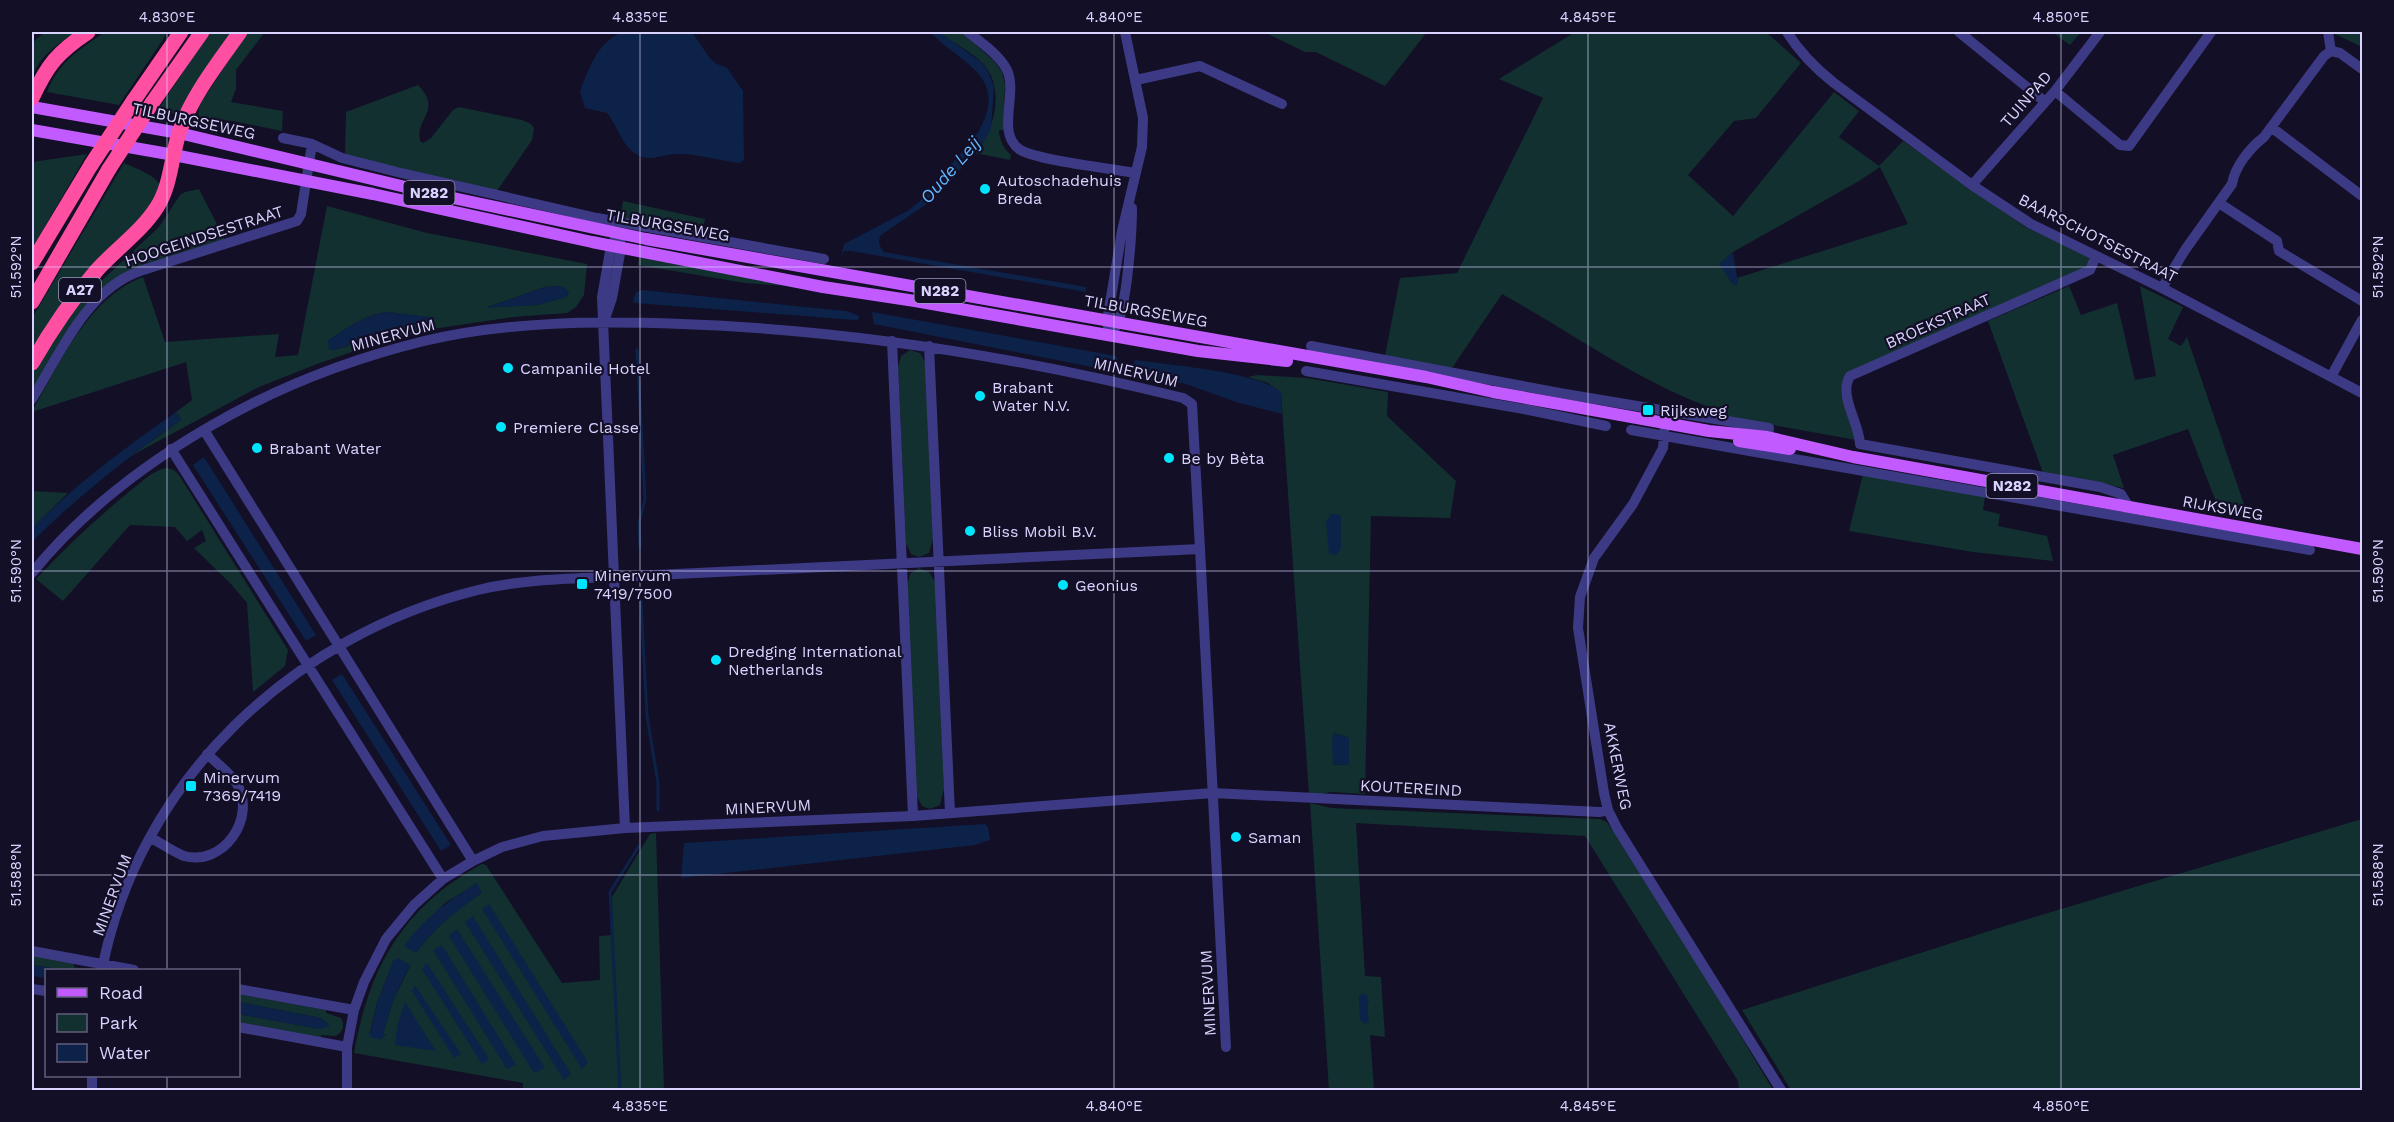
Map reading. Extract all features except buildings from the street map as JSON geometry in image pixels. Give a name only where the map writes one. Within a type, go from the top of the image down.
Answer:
[{"type":"highway","points":[[32,98],[53,59],[88,32]]},
{"type":"highway","points":[[32,263],[91,165],[180,32]]},
{"type":"highway","name":"A27","points":[[32,303],[109,169],[202,32]]},
{"type":"highway","points":[[174,154],[179,133],[193,103],[240,32]]},
{"type":"highway","name":"A27","points":[[32,363],[56,322],[81,289],[156,209],[167,184],[174,154]]},
{"type":"main road","name":"TILBURGSEWEG","points":[[32,107],[179,133],[439,195],[619,233],[1305,359]]},
{"type":"main road","name":"TILBURGSEWEG","points":[[32,130],[174,154],[616,247],[823,286],[1198,351],[1305,359]]},
{"type":"main road","name":"RIJKSWEG","points":[[1305,359],[1426,376],[1492,398],[1665,429],[1709,431],[1739,441],[1767,441],[2308,546],[2362,549]]},
{"type":"street","points":[[968,32],[995,54],[1007,71],[1011,90],[1009,131],[1013,144],[1017,148],[1038,156],[1136,173]]},
{"type":"street","points":[[1110,336],[1132,232],[1131,196],[1142,147],[1143,118],[1125,32]]},
{"type":"street","name":"BAARSCHOTSESTRAAT","points":[[1787,32],[1815,68],[1972,185],[2031,224],[2162,288],[2332,375],[2362,393]]},
{"type":"street","points":[[1959,32],[1974,36],[2044,101]]},
{"type":"street","name":"TUINPAD","points":[[1972,185],[2055,91],[2100,32]]},
{"type":"street","points":[[2055,91],[2120,145],[2129,146],[2211,32]]},
{"type":"street","points":[[2328,32],[2331,51]]},
{"type":"street","points":[[2162,288],[2185,250],[2232,184],[2234,174],[2324,56],[2331,51],[2340,53],[2362,69]]},
{"type":"street","points":[[1136,80],[1200,66],[1282,104]]},
{"type":"street","points":[[2271,127],[2362,196]]},
{"type":"street","name":"TILBURGSEWEG","points":[[283,138],[312,144],[342,158],[597,218],[824,259]]},
{"type":"street","points":[[305,181],[312,144]]},
{"type":"street","name":"HOOGEINDSESTRAAT","points":[[32,399],[83,317],[108,289],[121,279],[140,271],[297,221],[301,214],[305,181]]},
{"type":"street","points":[[2219,203],[2277,241],[2279,251],[2362,302]]},
{"type":"street","points":[[619,233],[602,297],[625,828]]},
{"type":"street","name":"BROEKSTRAAT","points":[[1860,444],[1860,433],[1845,389],[1850,375],[2090,270],[2096,256]]},
{"type":"street","points":[[2332,375],[2362,320]]},
{"type":"street","name":"MINERVUM","points":[[32,573],[51,549],[131,478],[171,449],[239,409],[328,369],[426,340],[468,333],[535,325],[604,322],[742,326],[892,341],[1026,362],[1183,399],[1192,404],[1226,1047]]},
{"type":"street","points":[[892,341],[913,816]]},
{"type":"street","points":[[929,346],[950,813]]},
{"type":"street","name":"RIJKSWEG","points":[[1305,359],[1492,398],[1606,426]]},
{"type":"street","name":"RIJKSWEG","points":[[1426,376],[1769,428],[1767,441]]},
{"type":"street","name":"RIJKSWEG","points":[[1631,430],[1665,429],[2129,512]]},
{"type":"street","name":"AKKERWEG","points":[[1665,429],[1664,448],[1633,504],[1594,558],[1580,597],[1578,628],[1608,810],[1623,838],[1781,1090]]},
{"type":"street","points":[[204,430],[473,861]]},
{"type":"street","name":"RIJKSWEG","points":[[1860,444],[2100,487],[2121,494],[2129,512]]},
{"type":"street","points":[[171,449],[443,879]]},
{"type":"street","name":"MINERVUM","points":[[103,968],[122,902],[151,838],[182,787],[207,754],[236,722],[307,664],[385,621],[426,605],[480,589],[528,582],[1200,549]]},
{"type":"street","points":[[151,838],[184,856],[201,856],[229,843],[240,826],[243,808],[241,793],[236,783],[207,754]]},
{"type":"street","name":"MINERVUM","points":[[347,1090],[347,1047],[354,1010],[364,982],[386,939],[414,905],[443,879],[473,861],[511,844],[543,836],[625,828],[913,816],[1213,793]]},
{"type":"street","name":"KOUTEREIND","points":[[1213,793],[1587,811],[1608,810]]},
{"type":"street","points":[[32,951],[103,968],[118,969]]},
{"type":"street","points":[[240,989],[354,1010]]},
{"type":"street","points":[[240,1027],[347,1047]]},
{"type":"green space","points":[[45,32],[76,32],[55,46],[43,58],[32,80],[32,43]]},
{"type":"green space","points":[[105,32],[168,32],[119,105],[47,92],[57,72],[64,64]]},
{"type":"green space","points":[[210,32],[232,32],[179,115],[157,111]]},
{"type":"green space","points":[[247,32],[265,32],[236,70],[236,89],[231,102],[283,111],[282,131],[233,121],[198,118],[199,106]]},
{"type":"green space","points":[[939,32],[961,32],[994,61],[1002,72],[1005,85],[1003,130],[999,130],[999,134],[1002,144],[1011,155],[1010,160],[975,153],[982,144],[992,122],[995,111],[995,87],[991,76],[980,61]]},
{"type":"green space","points":[[1264,32],[1427,32],[1385,86],[1316,52],[1305,52]]},
{"type":"green space","points":[[1575,32],[1766,32],[1801,63],[1756,118],[1734,121],[1688,175],[1733,216],[1834,92],[1859,111],[1839,137],[1879,166],[1903,141],[2027,228],[2092,258],[2087,269],[1843,379],[1841,394],[1856,440],[1717,415],[1718,410],[1635,372],[1502,294],[1452,368],[1385,356],[1400,278],[1457,273],[1543,98],[1499,79]],"holes":[[[1880,167],[1908,224],[1737,278],[1738,283],[1733,284],[1720,264],[1733,252]]]},
{"type":"green space","points":[[2052,32],[2081,32],[2070,45]]},
{"type":"green space","points":[[2362,32],[2362,47],[2333,33]]},
{"type":"green space","points":[[418,85],[428,101],[427,114],[420,133],[420,141],[423,143],[431,138],[453,110],[459,107],[522,120],[534,128],[532,140],[497,191],[345,155],[346,112]]},
{"type":"green space","points":[[87,154],[32,249],[32,162]]},
{"type":"green space","points":[[124,163],[145,172],[159,182],[162,187],[160,194],[32,354],[32,318]]},
{"type":"green space","points":[[199,189],[225,240],[126,272],[116,278],[32,391],[32,370],[74,310],[99,283],[159,227],[180,195]]},
{"type":"green space","points":[[623,201],[705,219],[702,234],[620,217]]},
{"type":"green space","points":[[327,206],[427,233],[587,264],[584,295],[576,307],[567,313],[513,317],[433,329],[375,344],[259,387],[129,457],[181,420],[176,412],[192,400],[186,362],[32,412],[65,353],[91,316],[124,287],[143,277],[165,342],[279,334],[275,357],[298,355]],"holes":[[[545,287],[565,288],[569,293],[566,297],[537,305],[488,307]],[[388,312],[435,318],[334,350],[328,341],[364,319]]]},
{"type":"green space","points":[[639,257],[803,287],[745,283],[638,265]]},
{"type":"green space","points":[[2069,286],[2081,315],[2117,303],[2135,380],[2156,376],[2140,286],[2183,307],[2168,339],[2181,346],[2187,337],[2247,513],[2218,507],[2188,429],[2113,455],[2124,488],[2043,473],[1988,321]]},
{"type":"green space","points":[[910,350],[920,353],[927,365],[933,538],[929,553],[919,557],[911,554],[906,543],[898,367],[901,356]]},
{"type":"green space","points":[[1257,375],[1307,378],[1388,392],[1387,416],[1456,481],[1450,518],[1371,516],[1365,794],[1330,792],[1309,794],[1281,393],[1268,383],[1248,377]],"holes":[[[1334,733],[1349,738],[1349,764],[1334,765]]]},
{"type":"green space","points":[[166,468],[174,470],[179,475],[288,650],[285,666],[253,692],[247,603],[194,548],[206,541],[202,530],[187,541],[175,527],[130,525],[63,601],[36,579],[70,544],[118,501],[152,474]]},
{"type":"green space","points":[[1863,474],[1985,496],[1983,510],[2000,514],[1998,526],[2047,536],[2053,561],[1973,552],[1849,531]]},
{"type":"green space","points":[[32,491],[68,493],[32,528]]},
{"type":"green space","points":[[919,568],[929,572],[936,583],[944,789],[940,805],[930,809],[922,806],[916,795],[907,586],[910,574]]},
{"type":"green space","points":[[1310,803],[1331,808],[1600,819],[1607,822],[1697,963],[1773,1090],[1739,1090],[1738,1081],[1585,836],[1356,823],[1365,976],[1381,977],[1385,1037],[1370,1035],[1374,1090],[1329,1090]]},
{"type":"green space","points":[[2362,819],[2362,1090],[1791,1090],[1742,1010],[2008,925]]},
{"type":"green space","points":[[656,833],[664,1090],[523,1090],[523,1083],[354,1053],[369,993],[394,942],[431,900],[454,881],[482,864],[486,865],[562,983],[600,980],[599,936],[613,935],[612,897],[650,834]],"holes":[[[476,884],[481,893],[446,920],[416,953],[411,937],[445,903]],[[394,960],[410,966],[393,1001],[383,1034],[386,1035],[382,1039],[370,1033],[377,1003]]]},
{"type":"green space","points":[[32,956],[74,963],[74,967],[83,969],[58,969],[32,965]]},
{"type":"green space","points":[[240,994],[326,1010],[326,1013],[341,1018],[343,1028],[336,1036],[321,1035],[321,1038],[240,1023],[240,1014],[319,1029],[328,1024],[321,1018],[240,1002]]},
{"type":"water","points":[[624,32],[692,32],[709,57],[715,63],[727,68],[743,91],[744,160],[740,163],[684,154],[670,154],[654,158],[643,157],[628,147],[607,113],[585,108],[580,91],[591,64],[608,41]]},
{"type":"water","name":"Oude Leij","points":[[930,32],[939,32],[980,61],[987,69],[994,87],[991,129],[982,145],[934,199],[881,235],[879,242],[881,248],[884,252],[1086,287],[1086,292],[851,251],[844,251],[841,256],[844,244],[909,210],[919,202],[977,134],[986,114],[988,98],[986,85],[968,63]]},
{"type":"water","points":[[1733,252],[1737,286],[1733,284],[1719,264]]},
{"type":"water","points":[[545,287],[565,288],[569,293],[566,297],[537,305],[485,308]]},
{"type":"water","points":[[643,290],[847,311],[859,316],[858,320],[854,320],[635,303],[633,301],[636,292]]},
{"type":"water","points":[[388,312],[437,318],[329,350],[328,341],[342,331],[356,322]]},
{"type":"water","points":[[872,312],[1116,356],[1118,362],[1112,371],[874,324]]},
{"type":"water","points":[[1135,360],[1213,370],[1256,380],[1272,386],[1281,393],[1282,414],[1236,402],[1183,383],[1160,383],[1130,374]]},
{"type":"water","points":[[176,412],[181,420],[104,478],[32,542],[32,528],[66,496],[101,467]]},
{"type":"water","points":[[204,457],[316,635],[306,641],[193,465]]},
{"type":"water","points":[[1332,513],[1341,516],[1341,549],[1336,555],[1329,553],[1326,522]]},
{"type":"water","points":[[342,674],[451,845],[441,851],[332,680]]},
{"type":"water","points":[[1333,733],[1349,738],[1349,764],[1333,765]]},
{"type":"water","points":[[985,824],[988,827],[990,840],[975,845],[681,878],[684,843]]},
{"type":"water","points":[[477,883],[482,893],[446,920],[416,953],[404,946],[419,927],[437,911]]},
{"type":"water","points":[[489,904],[588,1062],[582,1069],[482,909]]},
{"type":"water","points":[[473,916],[571,1074],[564,1080],[465,922]]},
{"type":"water","points":[[457,929],[545,1068],[534,1073],[449,936]]},
{"type":"water","points":[[442,945],[516,1065],[507,1069],[433,950]]},
{"type":"water","points":[[398,958],[410,965],[393,1001],[383,1034],[386,1036],[383,1036],[382,1040],[370,1037],[368,1033],[371,1031],[377,1003],[394,960]]},
{"type":"water","points":[[427,963],[489,1059],[482,1064],[422,969]]},
{"type":"water","points":[[32,965],[58,969],[45,969],[45,978],[32,976]]},
{"type":"water","points":[[415,985],[461,1054],[454,1058],[412,991]]},
{"type":"water","points":[[1366,994],[1369,1000],[1367,1007],[1369,1021],[1365,1024],[1360,1020],[1359,996]]},
{"type":"water","points":[[240,1002],[321,1018],[330,1026],[319,1029],[240,1014]]},
{"type":"water","points":[[405,1002],[436,1051],[395,1045],[397,1027]]},
{"type":"waterway","points":[[637,350],[645,499],[639,523],[640,548]]},
{"type":"waterway","points":[[641,601],[647,716],[658,783],[658,810]]},
{"type":"waterway","points":[[620,1090],[610,892],[639,846]]},
{"type":"place","name":"Autoschadehuis Breda","points":[[985,189]]},
{"type":"place","name":"Campanile Hotel","points":[[508,368]]},
{"type":"place","name":"Brabant Water N.V.","points":[[980,396]]},
{"type":"place","name":"Rijksweg","points":[[1648,410]]},
{"type":"place","name":"Premiere Classe","points":[[501,427]]},
{"type":"place","name":"Brabant Water","points":[[257,448]]},
{"type":"place","name":"Be by Bèta","points":[[1169,458]]},
{"type":"place","name":"Bliss Mobil B.V.","points":[[970,531]]},
{"type":"place","name":"Minervum 7419/7500","points":[[582,584]]},
{"type":"place","name":"Geonius","points":[[1063,585]]},
{"type":"place","name":"Dredging International Netherlands","points":[[716,660]]},
{"type":"place","name":"Minervum 7369/7419","points":[[191,786]]},
{"type":"place","name":"Saman","points":[[1236,837]]}]
